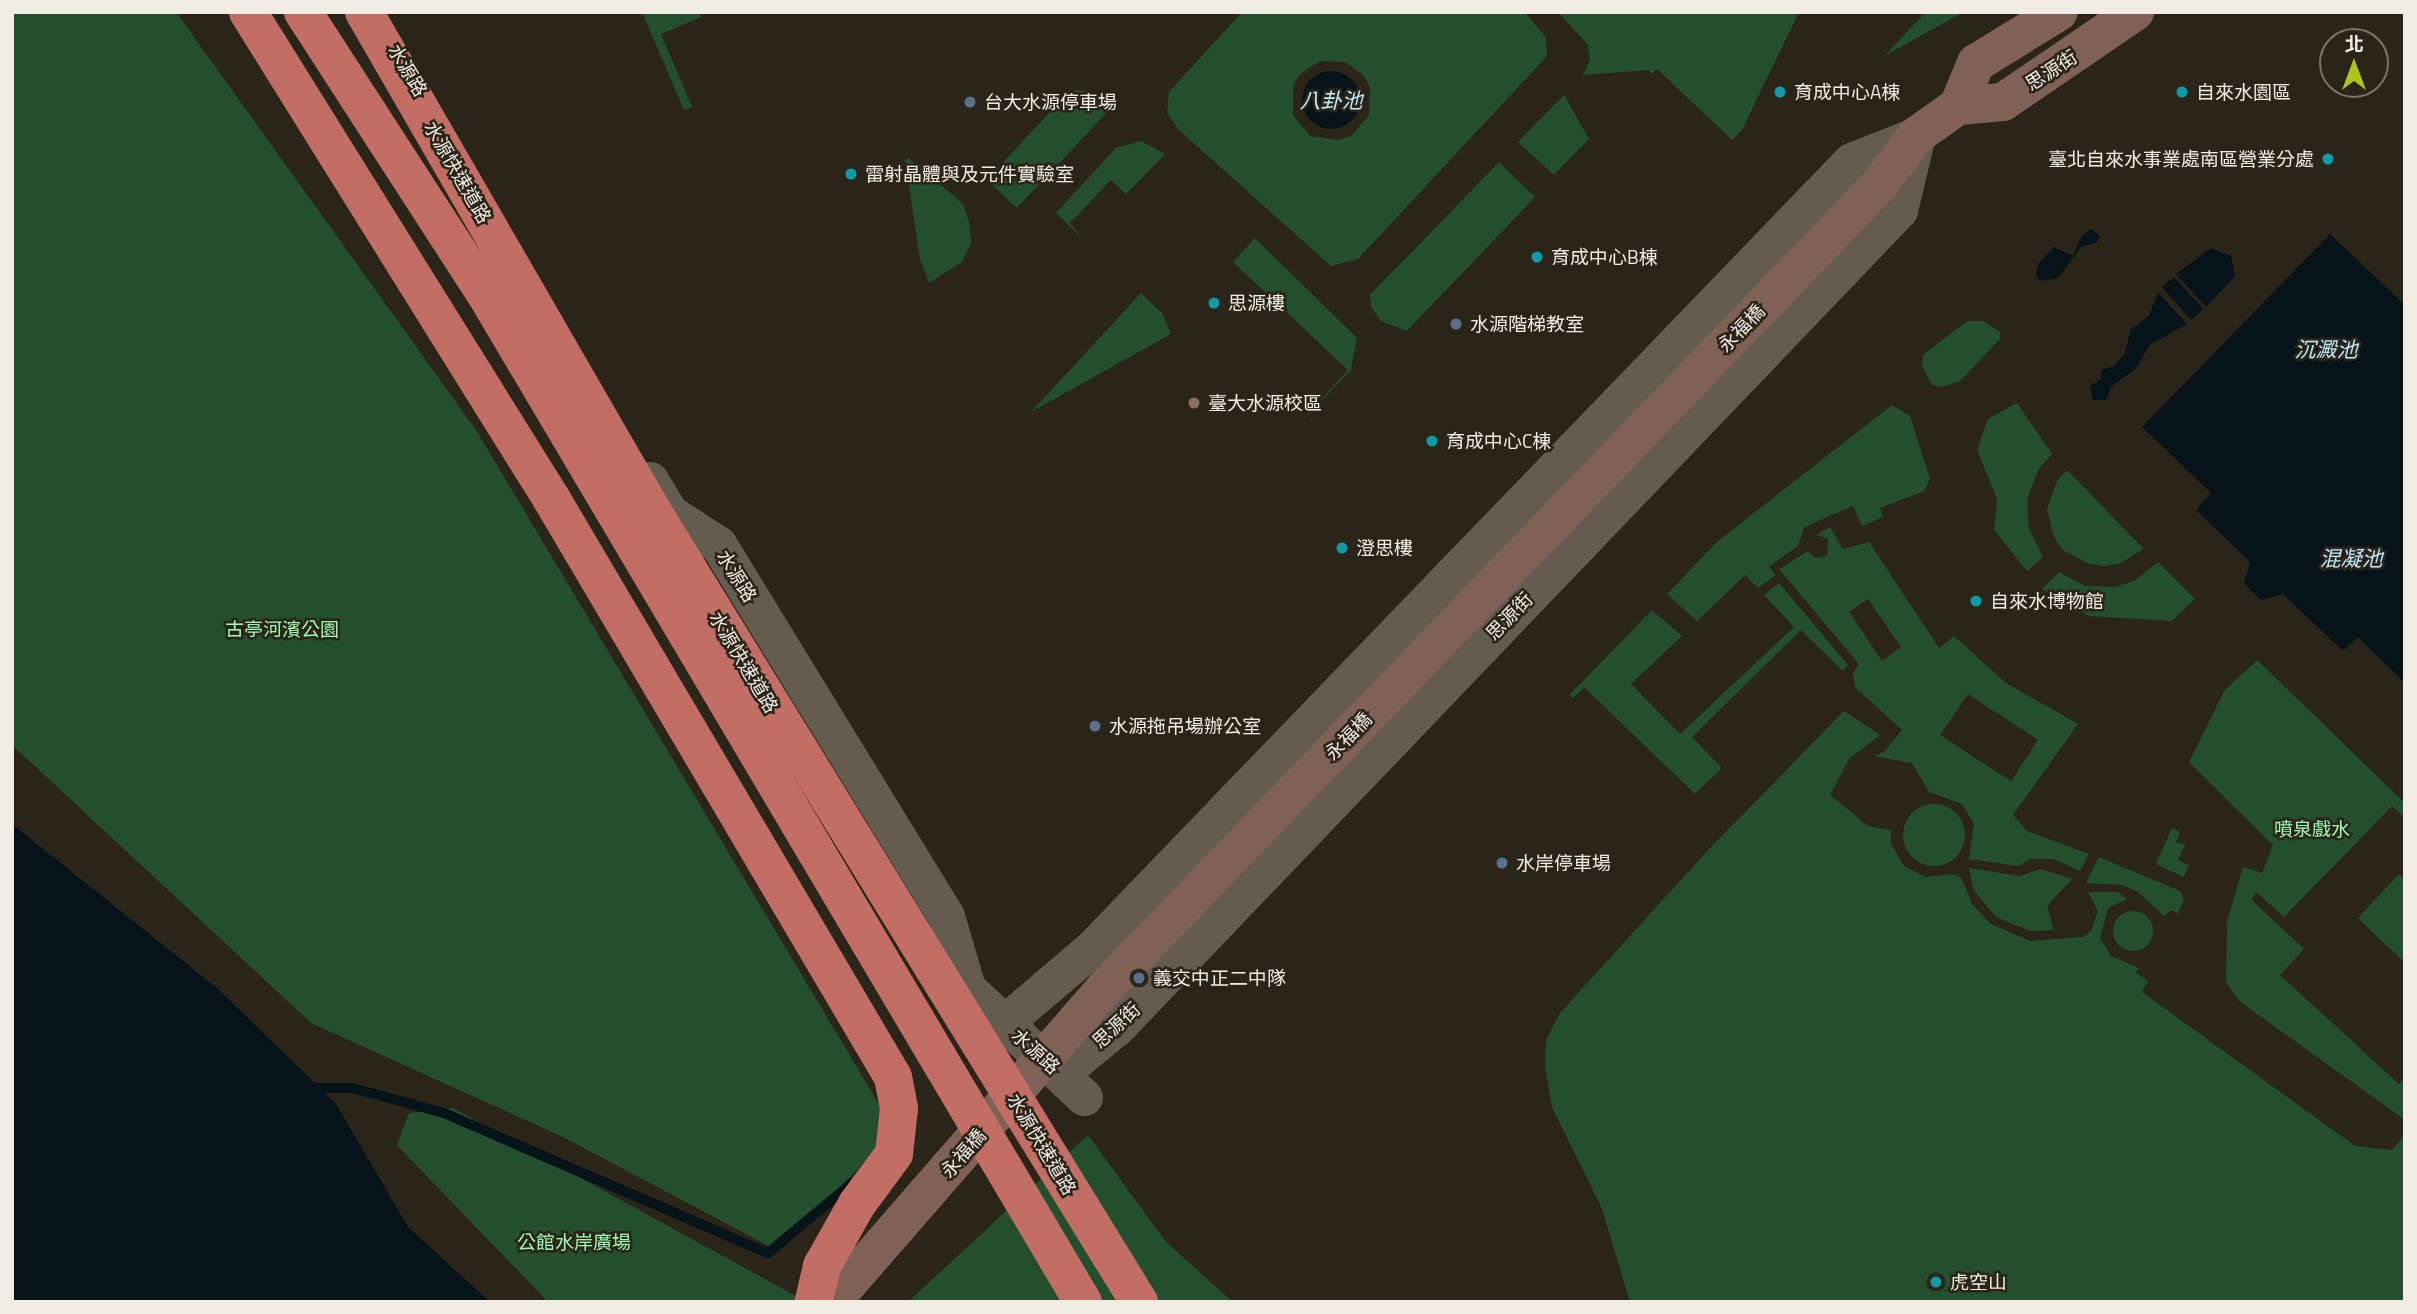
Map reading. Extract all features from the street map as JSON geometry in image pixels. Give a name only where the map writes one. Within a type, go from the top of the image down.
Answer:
[{"type":"highway","points":[[248,12],[551,498],[892,1077],[899,1108],[894,1154],[857,1204],[822,1266],[814,1302]]},
{"type":"highway","points":[[303,12],[485,293],[1083,1302]]},
{"type":"highway","name":"水源快速道路","points":[[364,12],[653,512],[1139,1302]]},
{"type":"street","name":"水源路","points":[[373,12],[670,513],[718,544],[946,916],[967,988],[1073,1085]]},
{"type":"street","points":[[1004,1023],[1092,947],[1851,161],[1917,135],[1958,106],[1976,63],[2059,12]]},
{"type":"street","name":"思源街","points":[[1958,106],[2003,102],[2135,12]]},
{"type":"street","name":"思源街","points":[[1073,1085],[1117,1027],[1899,210],[1917,135]]},
{"type":"street","name":"永福橋","points":[[832,1302],[1104,989],[1879,185],[1917,135]]},
{"type":"street","points":[[670,513],[686,562],[688,612],[894,954],[967,988]]},
{"type":"street","points":[[686,562],[719,595],[962,999],[972,1055],[966,1115],[944,1175]]},
{"type":"green space","name":"古亭河濱公園","points":[[12,12],[176,12],[476,430],[895,1131],[778,1251],[563,1137],[311,1023],[12,745]]},
{"type":"green space","points":[[642,12],[699,12],[701,17],[661,34],[692,107],[684,110]]},
{"type":"green space","points":[[1242,12],[1524,12],[1546,37],[1547,56],[1358,259],[1331,266],[1179,130],[1167,113],[1169,92]],"holes":[[[1320,61],[1345,62],[1364,76],[1370,87],[1369,115],[1351,136],[1338,140],[1310,136],[1293,115],[1293,86],[1299,75]]]},
{"type":"green space","points":[[1558,12],[1799,12],[1742,130],[1732,140],[1657,69],[1651,74],[1649,70],[1583,75],[1590,60],[1588,45]]},
{"type":"green space","points":[[1926,12],[1964,12],[1884,56]]},
{"type":"green space","points":[[1086,91],[1109,110],[1017,208],[993,186],[993,173],[1068,93]]},
{"type":"green space","points":[[1564,95],[1589,139],[1554,175],[1518,142]]},
{"type":"green space","points":[[1141,141],[1165,154],[1126,194],[1111,180],[1070,223],[1083,239],[1056,213],[1116,148]]},
{"type":"green space","points":[[909,158],[963,204],[969,221],[971,243],[962,262],[929,283],[920,259],[905,160]]},
{"type":"green space","points":[[1499,162],[1535,197],[1407,331],[1381,321],[1371,307],[1370,295]]},
{"type":"green space","points":[[1255,238],[1357,338],[1351,370],[1290,433],[1348,370],[1233,262]]},
{"type":"green space","points":[[1141,293],[1162,313],[1171,334],[1031,412]]},
{"type":"green space","points":[[1967,321],[1984,321],[2000,332],[2000,339],[1960,381],[1942,387],[1932,385],[1922,366],[1923,355]]},
{"type":"green space","points":[[2017,403],[2052,454],[2038,470],[2027,499],[2029,529],[2043,557],[2027,571],[1994,530],[1997,499],[1977,450],[1988,419]]},
{"type":"green space","points":[[1892,405],[1910,416],[1930,479],[1924,491],[1880,508],[1883,517],[1862,526],[1853,506],[1804,528],[1798,546],[1769,566],[1776,575],[1758,588],[1745,575],[1697,621],[1667,594],[1718,541]]},
{"type":"green space","points":[[2067,470],[2144,549],[2119,564],[2104,566],[2089,564],[2063,550],[2054,537],[2047,509],[2057,481]]},
{"type":"green space","points":[[1830,527],[1843,549],[1869,542],[1939,648],[1954,636],[2006,683],[2078,724],[2013,815],[2027,831],[2089,854],[2080,871],[2054,859],[2031,859],[2018,866],[1969,859],[1974,824],[1962,804],[1929,792],[1912,763],[1874,756],[1885,751],[1902,730],[1855,687],[1853,673],[1859,664],[1779,569],[1808,551],[1815,558],[1827,556],[1828,539],[1817,535],[1806,541]],"holes":[[[1868,599],[1901,647],[1882,661],[1849,612]],[[1968,694],[2038,740],[2011,781],[1940,735]]]},
{"type":"green space","points":[[2158,562],[2195,599],[2172,621],[2089,616],[2042,589],[2059,572],[2085,586],[2115,587],[2134,581]]},
{"type":"green space","points":[[1779,583],[1848,665],[1843,671],[1801,630],[1692,737],[1722,768],[1695,794],[1584,687],[1573,698],[1569,695],[1652,610],[1682,636],[1631,684],[1680,734],[1794,627],[1764,595]]},
{"type":"green space","name":"噴泉戲水","points":[[2257,660],[2405,803],[2405,818],[2392,806],[2284,917],[2256,892],[2252,900],[2304,949],[2280,975],[2399,1084],[2405,1078],[2405,1120],[2239,1001],[2226,982],[2227,922],[2243,867],[2262,873],[2273,845],[2189,762],[2224,691]]},
{"type":"green space","points":[[1844,711],[1880,735],[1849,759],[1830,795],[1868,826],[1891,830],[1891,844],[1904,866],[1926,877],[1952,874],[1961,877],[1972,904],[1991,924],[2030,941],[2083,937],[2091,931],[2098,911],[2088,892],[2118,892],[2127,899],[2108,908],[2100,938],[2111,956],[2139,968],[2136,973],[2148,981],[2142,992],[2355,1146],[2392,1150],[2405,1134],[2405,1302],[1630,1302],[1602,1209],[1552,1107],[1545,1068],[1546,1040],[1560,1013],[1709,849]]},
{"type":"green space","points":[[1928,804],[1940,804],[1956,813],[1963,823],[1963,847],[1956,857],[1940,866],[1928,866],[1917,861],[1908,852],[1903,841],[1903,829],[1908,818],[1917,809]]},
{"type":"green space","points":[[2172,828],[2180,832],[2176,842],[2185,845],[2178,860],[2189,865],[2184,877],[2156,864]]},
{"type":"green space","points":[[2099,857],[2180,891],[2184,899],[2178,914],[2172,910],[2164,916],[2138,892],[2123,885],[2086,883]]},
{"type":"green space","points":[[1969,868],[2019,876],[2041,869],[2072,879],[2047,906],[2054,930],[2030,931],[1996,917],[1973,889]]},
{"type":"green space","points":[[2399,874],[2405,879],[2405,963],[2358,918]]},
{"type":"green space","points":[[2133,911],[2141,912],[2147,917],[2152,923],[2152,939],[2147,945],[2141,950],[2133,951],[2125,950],[2119,945],[2114,939],[2113,931],[2114,923],[2119,917],[2125,912]]},
{"type":"green space","name":"公館水岸廣場","points":[[453,1108],[807,1302],[548,1302],[397,1145],[409,1113]]},
{"type":"green space","points":[[1088,1135],[1166,1242],[1233,1302],[908,1302]]},
{"type":"water","name":"八卦池","points":[[1331,71],[1352,79],[1360,100],[1352,121],[1331,129],[1310,121],[1302,100],[1310,79]]},
{"type":"water","points":[[2091,229],[2100,236],[2097,242],[2081,247],[2058,278],[2041,281],[2036,276],[2038,264],[2054,247],[2073,256],[2081,237]]},
{"type":"water","points":[[2330,234],[2405,305],[2405,683],[2358,637],[2343,651],[2283,594],[2261,600],[2244,584],[2250,562],[2196,510],[2211,493],[2142,427]]},
{"type":"water","points":[[2211,248],[2231,256],[2235,276],[2206,307],[2176,274]]},
{"type":"water","points":[[2174,277],[2203,309],[2191,320],[2162,287]]},
{"type":"water","points":[[2158,292],[2187,324],[2150,345],[2136,368],[2111,387],[2106,400],[2093,400],[2090,386],[2101,379],[2101,370],[2114,366],[2125,353],[2131,329],[2149,316]]},
{"type":"water","points":[[12,824],[218,989],[336,1104],[408,1227],[490,1302],[12,1302]]},
{"type":"waterway","points":[[307,1088],[352,1088],[444,1113],[768,1253],[852,1183]]},
{"type":"place","name":"育成中心A棟","points":[[1780,92]]},
{"type":"place","name":"自來水園區","points":[[2182,92]]},
{"type":"place","name":"台大水源停車場","points":[[970,102]]},
{"type":"place","name":"臺北自來水事業處南區營業分處","points":[[2328,159]]},
{"type":"place","name":"雷射晶體與及元件實驗室","points":[[851,174]]},
{"type":"place","name":"育成中心B棟","points":[[1537,257]]},
{"type":"place","name":"思源樓","points":[[1214,303]]},
{"type":"place","name":"水源階梯教室","points":[[1456,324]]},
{"type":"place","name":"臺大水源校區","points":[[1194,403]]},
{"type":"place","name":"育成中心C棟","points":[[1432,441]]},
{"type":"place","name":"澄思樓","points":[[1342,548]]},
{"type":"place","name":"自來水博物館","points":[[1976,601]]},
{"type":"place","name":"水源拖吊場辦公室","points":[[1095,726]]},
{"type":"place","name":"水岸停車場","points":[[1502,863]]},
{"type":"place","name":"義交中正二中隊","points":[[1139,978]]},
{"type":"place","name":"虎空山","points":[[1936,1282]]},
{"type":"water label","name":"沉澱池","points":[[2326,349]]},
{"type":"water label","name":"混凝池","points":[[2351,558]]}]
